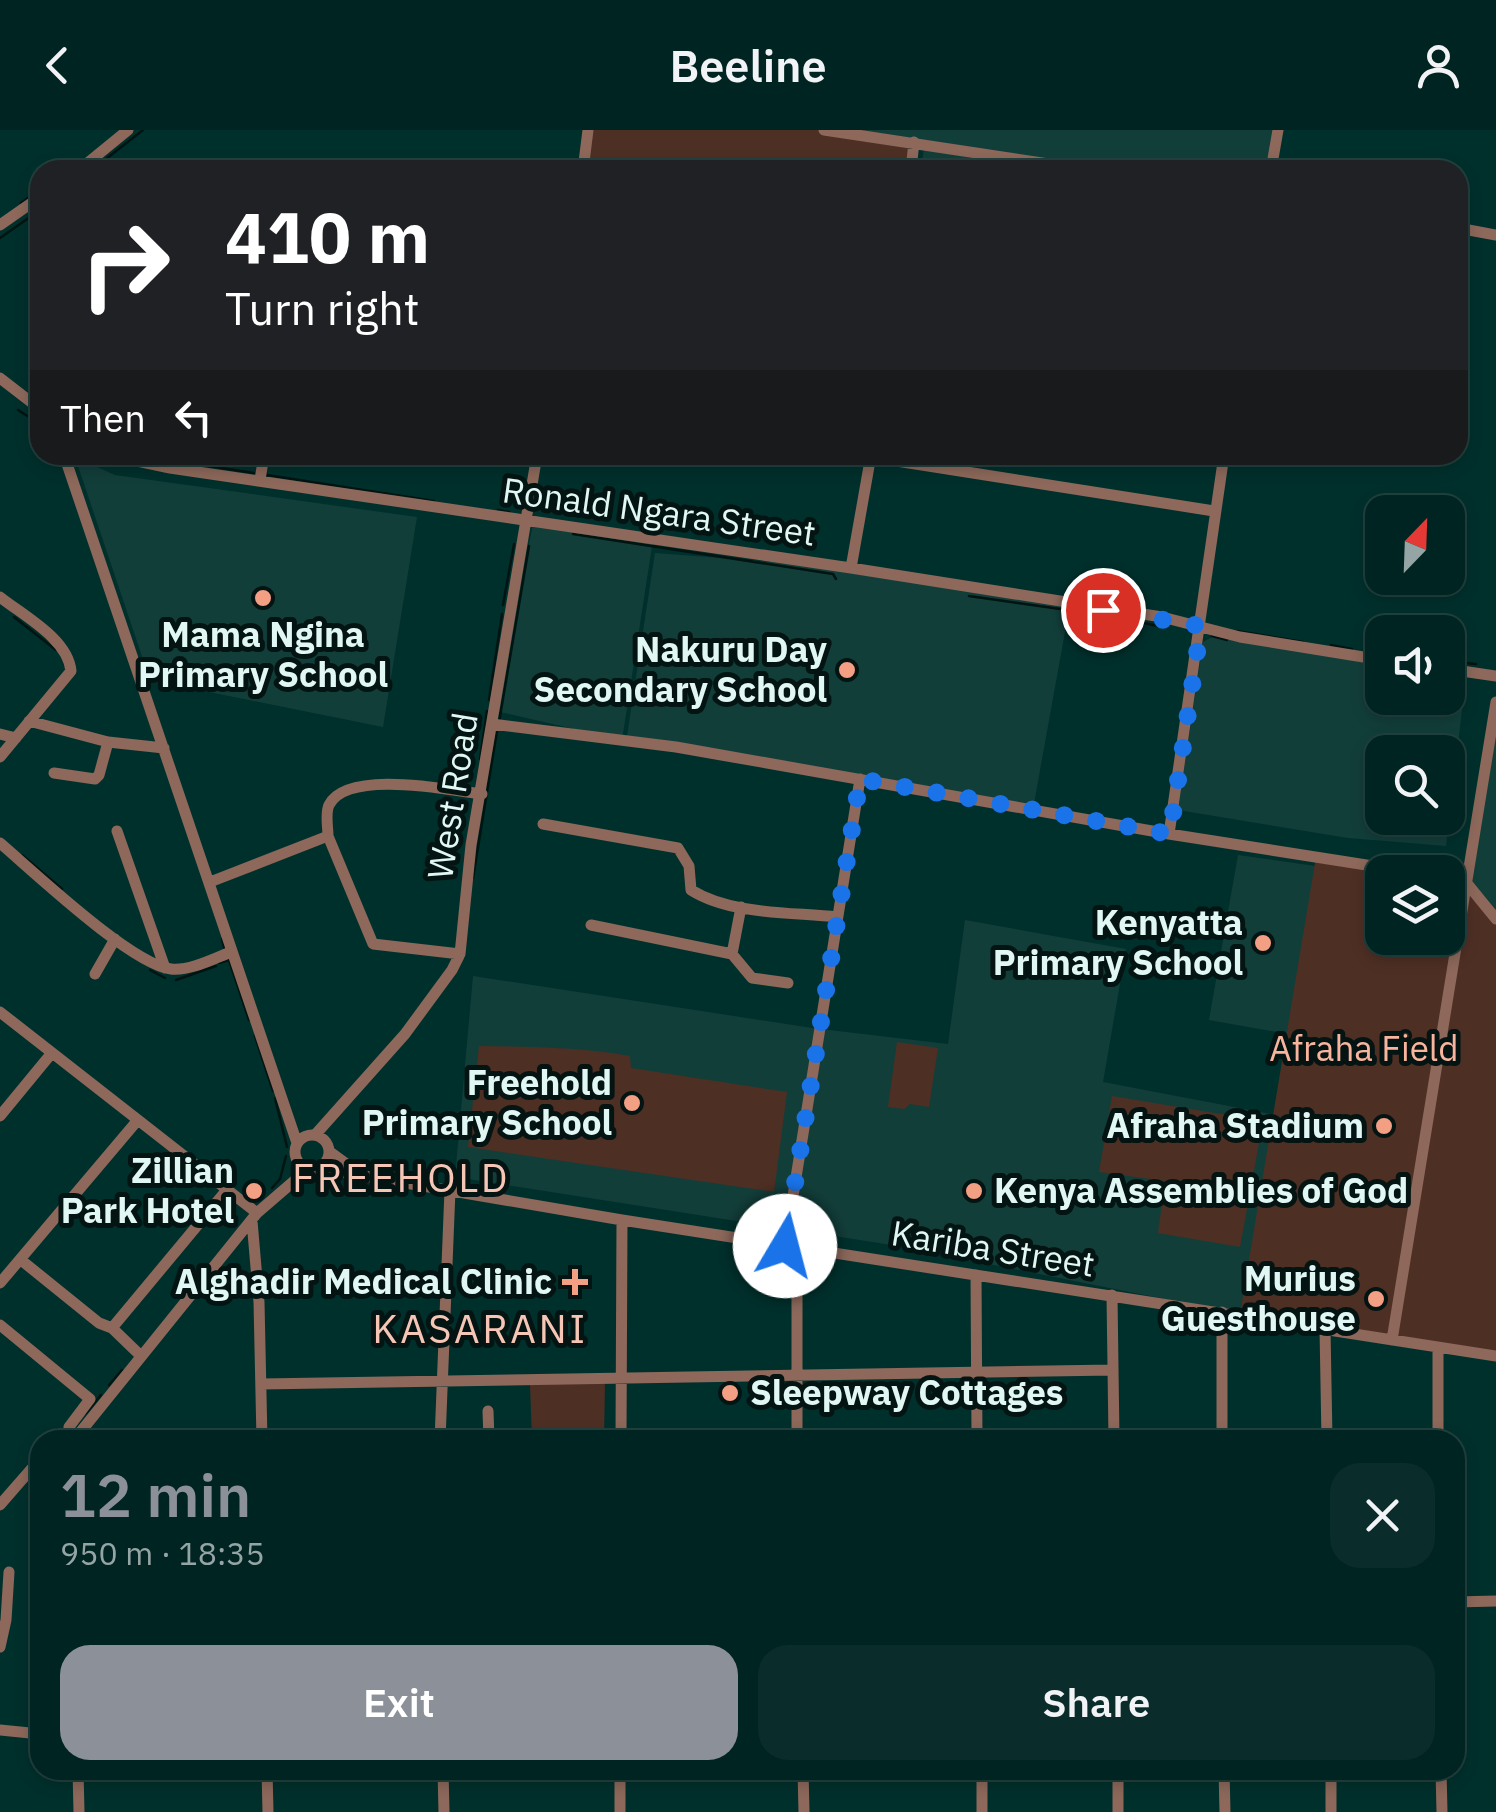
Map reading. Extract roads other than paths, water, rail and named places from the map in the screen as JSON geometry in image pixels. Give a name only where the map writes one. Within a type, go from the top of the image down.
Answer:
[{"type":"street","points":[[100,160],[128,130]]},
{"type":"street","points":[[584,160],[588,130]]},
{"type":"street","points":[[824,130],[1027,160]]},
{"type":"street","points":[[914,160],[929,130]]},
{"type":"street","points":[[1273,160],[1278,130]]},
{"type":"street","points":[[0,225],[30,204]]},
{"type":"street","points":[[1468,230],[1496,235]]},
{"type":"street","points":[[0,400],[4,382],[30,402]]},
{"type":"street","points":[[67,465],[288,1116],[307,1138],[329,1148],[363,1177]]},
{"type":"street","name":"Ronald Ngara Street","points":[[156,465],[851,568],[1365,657]]},
{"type":"street","points":[[260,480],[262,465]]},
{"type":"street","name":"West Road","points":[[307,1138],[341,1108],[404,1034],[460,954],[471,844],[535,465]]},
{"type":"street","points":[[851,568],[869,465]]},
{"type":"street","points":[[926,465],[1214,512]]},
{"type":"street","points":[[1170,834],[1222,465]]},
{"type":"street","points":[[0,597],[58,644],[70,660],[71,671],[0,758]]},
{"type":"street","points":[[1465,671],[1496,676]]},
{"type":"street","points":[[1496,702],[1465,881],[1496,919]]},
{"type":"street","points":[[29,721],[108,742],[164,748]]},
{"type":"street","points":[[492,724],[676,747],[1365,865]]},
{"type":"street","points":[[0,734],[16,738]]},
{"type":"street","points":[[54,773],[95,779],[108,742]]},
{"type":"street","points":[[797,1430],[791,1246],[860,779]]},
{"type":"street","points":[[460,954],[373,944],[328,836],[329,805],[342,793],[362,785],[482,794]]},
{"type":"street","points":[[543,824],[678,848],[689,866],[691,890],[741,907],[837,917]]},
{"type":"street","points":[[117,831],[165,968]]},
{"type":"street","points":[[210,882],[328,836]]},
{"type":"street","points":[[0,843],[115,939],[165,968],[188,967],[231,952]]},
{"type":"street","points":[[732,954],[741,907]]},
{"type":"street","points":[[591,926],[732,954],[752,978],[788,983]]},
{"type":"street","points":[[96,974],[115,939]]},
{"type":"street","points":[[1392,1340],[1453,955]]},
{"type":"street","points":[[0,1012],[254,1217],[262,1430]]},
{"type":"street","points":[[0,1116],[51,1054]]},
{"type":"street","name":"West Road","points":[[78,1430],[254,1217],[288,1183],[327,1162],[341,1108]]},
{"type":"street","points":[[0,1283],[137,1121]]},
{"type":"street","points":[[288,1183],[307,1138]]},
{"type":"street","points":[[297,1160],[313,1168]]},
{"type":"street","name":"Kariba Street","points":[[313,1168],[1496,1356]]},
{"type":"street","points":[[440,1430],[450,1190]]},
{"type":"street","points":[[112,1328],[226,1191]]},
{"type":"street","points":[[621,1430],[622,1220]]},
{"type":"street","points":[[21,1260],[99,1323],[112,1328],[141,1356]]},
{"type":"street","points":[[976,1275],[977,1430]]},
{"type":"street","points":[[1112,1295],[1114,1430]]},
{"type":"street","points":[[1222,1312],[1222,1430]]},
{"type":"street","points":[[0,1325],[90,1399],[76,1430]]},
{"type":"street","points":[[1325,1328],[1326,1430]]},
{"type":"street","points":[[1438,1348],[1438,1430]]},
{"type":"street","points":[[261,1384],[1113,1370]]},
{"type":"street","points":[[488,1412],[488,1430]]},
{"type":"street","points":[[0,1505],[30,1470]]},
{"type":"street","points":[[0,1647],[9,1572]]},
{"type":"street","points":[[1465,1602],[1496,1601]]},
{"type":"street","points":[[0,1730],[30,1733]]},
{"type":"street","points":[[78,1780],[79,1812]]},
{"type":"street","points":[[267,1780],[268,1812]]},
{"type":"street","points":[[443,1780],[444,1812]]},
{"type":"street","points":[[620,1780],[620,1812]]},
{"type":"street","points":[[803,1780],[804,1812]]},
{"type":"street","points":[[982,1780],[982,1812]]},
{"type":"street","points":[[1118,1780],[1118,1812]]},
{"type":"street","points":[[1224,1780],[1224,1812]]},
{"type":"street","points":[[1331,1780],[1331,1812]]},
{"type":"street","points":[[1441,1780],[1442,1812]]},
{"type":"waterway","points":[[106,159],[143,130]]},
{"type":"waterway","points":[[21,203],[30,196]]},
{"type":"waterway","points":[[0,238],[30,217]]},
{"type":"waterway","points":[[18,410],[30,418]]},
{"type":"waterway","points":[[202,465],[254,473]]},
{"type":"waterway","points":[[267,475],[434,501]]},
{"type":"waterway","points":[[498,510],[509,512]]},
{"type":"waterway","points":[[573,534],[833,574],[836,579]]},
{"type":"waterway","points":[[503,605],[514,544]]},
{"type":"waterway","points":[[499,722],[529,546]]},
{"type":"waterway","points":[[969,596],[1162,627]]},
{"type":"waterway","points":[[489,700],[502,614]]},
{"type":"waterway","points":[[14,617],[56,650]]},
{"type":"waterway","points":[[1237,631],[1303,642]]},
{"type":"waterway","points":[[1212,636],[1227,640]]},
{"type":"waterway","points":[[1331,645],[1352,649]]},
{"type":"waterway","points":[[1465,663],[1476,664]]},
{"type":"waterway","points":[[480,759],[487,711]]},
{"type":"waterway","points":[[473,878],[497,731]]},
{"type":"waterway","points":[[22,855],[62,889]]},
{"type":"waterway","points":[[222,939],[225,951]]},
{"type":"waterway","points":[[219,963],[229,960],[249,1020]]},
{"type":"waterway","points":[[176,980],[216,966]]},
{"type":"waterway","points":[[150,970],[165,978]]},
{"type":"waterway","points":[[255,1036],[273,1091]]},
{"type":"waterway","points":[[275,1098],[287,1147]]},
{"type":"waterway","points":[[272,1188],[280,1179],[286,1156]]},
{"type":"waterway","points":[[109,1385],[122,1370]]},
{"type":"waterway","points":[[86,1413],[101,1395]]},
{"type":"place","name":"Mama Ngina Primary School","points":[[263,598]]},
{"type":"place","name":"Nakuru Day Secondary School","points":[[847,670]]},
{"type":"place","name":"Kenyatta Primary School","points":[[1263,943]]},
{"type":"place","name":"Freehold Primary School","points":[[632,1103]]},
{"type":"place","name":"Afraha Stadium","points":[[1384,1126]]},
{"type":"place","name":"Zillian Park Hotel","points":[[254,1191]]},
{"type":"place","name":"Kenya Assemblies of God","points":[[974,1191]]},
{"type":"place","name":"Alghadir Medical Clinic","points":[[575,1282]]},
{"type":"place","name":"Murius Guesthouse","points":[[1376,1299]]},
{"type":"place","name":"Sleepway Cottages","points":[[730,1393]]},
{"type":"district","name":"FREEHOLD","points":[[401,1178]]},
{"type":"district","name":"KASARANI","points":[[480,1329]]},
{"type":"park label","name":"Afraha Field","points":[[1364,1049]]}]
